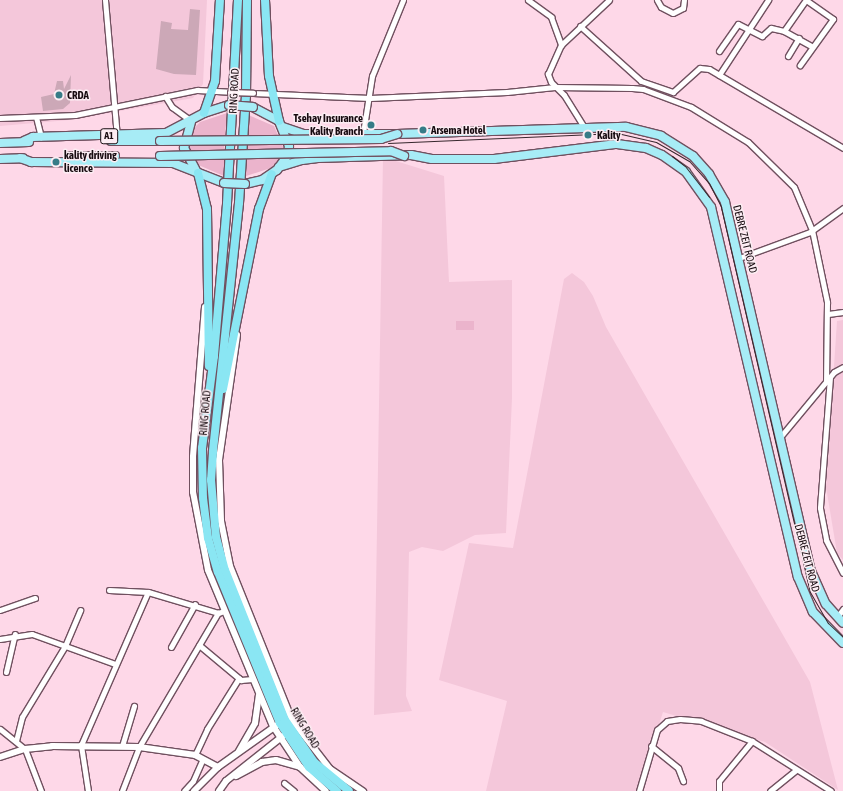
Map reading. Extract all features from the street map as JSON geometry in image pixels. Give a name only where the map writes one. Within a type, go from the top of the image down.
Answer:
[{"type":"highway","points":[[204,113],[213,91],[220,0]]},
{"type":"highway","name":"RING ROAD","points":[[238,0],[227,204],[202,465],[208,538],[218,572],[280,724],[309,767],[337,791]]},
{"type":"highway","name":"RING ROAD","points":[[247,0],[246,95],[238,203],[215,425],[211,480],[216,537],[225,570],[280,724]]},
{"type":"highway","points":[[265,0],[271,94],[281,124]]},
{"type":"highway","points":[[198,173],[207,209],[206,300],[209,397]]},
{"type":"highway","points":[[215,425],[239,320],[259,209],[272,174]]},
{"type":"highway","name":"RING ROAD","points":[[286,734],[314,762],[349,791]]},
{"type":"main road","name":"A1","points":[[0,143],[24,141],[41,137],[117,136],[166,133],[191,122],[204,113],[229,105],[253,107],[281,124]]},
{"type":"main road","points":[[191,122],[184,148],[191,165],[198,173]]},
{"type":"main road","points":[[281,124],[303,134],[398,134]]},
{"type":"main road","points":[[20,158],[31,162],[160,162],[198,173],[224,183],[245,184],[272,174],[279,168],[288,156],[289,146],[281,124]]},
{"type":"main road","name":"DEBRE ZEIT ROAD","points":[[398,134],[584,127],[640,129],[668,139],[693,156],[722,196],[739,258],[811,571],[820,593],[840,620]]},
{"type":"main road","points":[[24,141],[381,139],[398,134]]},
{"type":"main road","name":"DEBRE ZEIT ROAD","points":[[404,156],[494,159],[624,144],[662,155],[695,181],[711,207],[717,229],[798,577],[813,612],[843,643]]},
{"type":"main road","points":[[0,159],[391,151],[404,156]]},
{"type":"main road","points":[[279,168],[302,160],[404,156]]},
{"type":"street","points":[[105,0],[112,107],[117,136]]},
{"type":"street","points":[[363,133],[370,98],[372,76],[379,54],[403,0]]},
{"type":"street","points":[[528,0],[551,18],[560,45]]},
{"type":"street","points":[[584,127],[571,104],[555,87],[548,74],[560,45],[609,0]]},
{"type":"street","points":[[658,0],[661,7],[673,13],[684,8],[684,0]]},
{"type":"street","points":[[719,75],[768,0]]},
{"type":"street","points":[[784,31],[808,0],[833,19],[811,46],[800,65]]},
{"type":"street","points":[[719,51],[734,26],[741,24],[762,36],[771,28],[784,31],[811,46]]},
{"type":"street","points":[[580,26],[641,81],[673,92],[700,68],[709,69],[843,148]]},
{"type":"street","points":[[788,56],[799,38]]},
{"type":"street","points":[[641,81],[643,89]]},
{"type":"street","points":[[0,118],[75,115],[164,96],[213,91],[370,98],[507,92],[555,87],[643,89],[691,107],[748,142],[794,187],[812,230],[828,314],[826,382]]},
{"type":"street","points":[[164,96],[172,107],[191,122]]},
{"type":"street","points":[[36,117],[41,137]]},
{"type":"street","points":[[739,258],[812,230],[843,208]]},
{"type":"street","points":[[206,300],[194,420],[194,492],[208,570],[221,612],[259,695],[286,734],[300,767],[326,791]]},
{"type":"street","points":[[828,314],[843,312]]},
{"type":"street","points":[[239,320],[219,460],[221,521],[230,566],[292,720],[330,769],[363,791]]},
{"type":"street","points":[[781,436],[830,377],[843,367]]},
{"type":"street","points":[[830,377],[820,508],[826,540],[843,573]]},
{"type":"street","points":[[109,590],[148,592],[221,612]]},
{"type":"street","points":[[88,791],[81,745],[115,664],[148,592]]},
{"type":"street","points":[[0,610],[35,598]]},
{"type":"street","points":[[171,647],[195,604]]},
{"type":"street","points":[[840,620],[843,609]]},
{"type":"street","points":[[16,741],[22,717],[65,646],[80,610]]},
{"type":"street","points":[[122,791],[139,746],[199,645],[221,612]]},
{"type":"street","points":[[0,639],[15,634],[32,634],[115,664]]},
{"type":"street","points":[[6,672],[15,634]]},
{"type":"street","points":[[199,645],[239,678],[246,682],[252,679]]},
{"type":"street","points":[[194,755],[207,729],[239,678]]},
{"type":"street","points":[[238,753],[254,723],[259,695]]},
{"type":"street","points":[[122,746],[134,706]]},
{"type":"street","points":[[639,791],[651,746],[659,726],[680,719],[701,721],[752,741],[831,791]]},
{"type":"street","points":[[194,791],[218,767],[280,724]]},
{"type":"street","points":[[0,729],[25,749],[41,791]]},
{"type":"street","points":[[219,791],[226,781],[286,734]]},
{"type":"street","points":[[720,791],[719,781],[752,741]]},
{"type":"street","points":[[0,757],[25,749],[81,745],[139,746],[194,755],[218,767]]},
{"type":"street","points":[[651,746],[678,768],[682,781]]},
{"type":"street","points":[[184,791],[193,781],[203,759]]},
{"type":"street","points":[[226,781],[262,762],[276,760],[300,767]]},
{"type":"street","points":[[770,791],[796,770]]},
{"type":"street","points":[[284,783],[294,791]]},
{"type":"shaded area","points":[[0,0],[207,0],[203,84],[193,98],[69,120],[0,126]]},
{"type":"shaded area","points":[[227,113],[224,148],[224,176],[196,164],[187,143],[190,132],[200,122]]},
{"type":"shaded area","points":[[246,114],[274,126],[283,147],[280,158],[271,168],[243,177]]},
{"type":"shaded area","points":[[383,157],[444,176],[449,282],[512,280],[512,398],[506,533],[475,535],[443,551],[422,547],[409,552],[406,696],[412,711],[374,715]]},
{"type":"shaded area","points":[[572,273],[584,282],[593,296],[606,327],[810,682],[838,790],[765,742],[663,712],[638,791],[486,791],[507,701],[439,680],[469,543],[513,548],[564,279]]},
{"type":"shaded area","points":[[843,320],[843,560],[837,553],[826,487],[837,321]]},
{"type":"shaded area","points":[[456,321],[474,321],[474,330],[456,330]]},
{"type":"building","points":[[190,9],[200,10],[196,75],[174,74],[156,69],[161,21],[172,23],[171,29],[188,30]]},
{"type":"building","name":"CRDA","points":[[71,75],[70,103],[63,109],[43,111],[41,97],[54,94],[57,81],[63,81],[64,89]]},
{"type":"tram line","points":[[388,143],[617,133],[656,142],[690,162],[709,183],[721,207],[810,592],[828,623],[843,637]]},
{"type":"tram line","points":[[672,156],[685,166],[709,197]]},
{"type":"place","name":"CRDA","points":[[59,95]]},
{"type":"place","name":"Tsehay Insurance Kality Branch","points":[[371,125]]},
{"type":"place","name":"Arsema Hotel","points":[[423,130]]},
{"type":"place","name":"Kality","points":[[588,135]]},
{"type":"place","name":"kality driving licence","points":[[56,162]]}]
